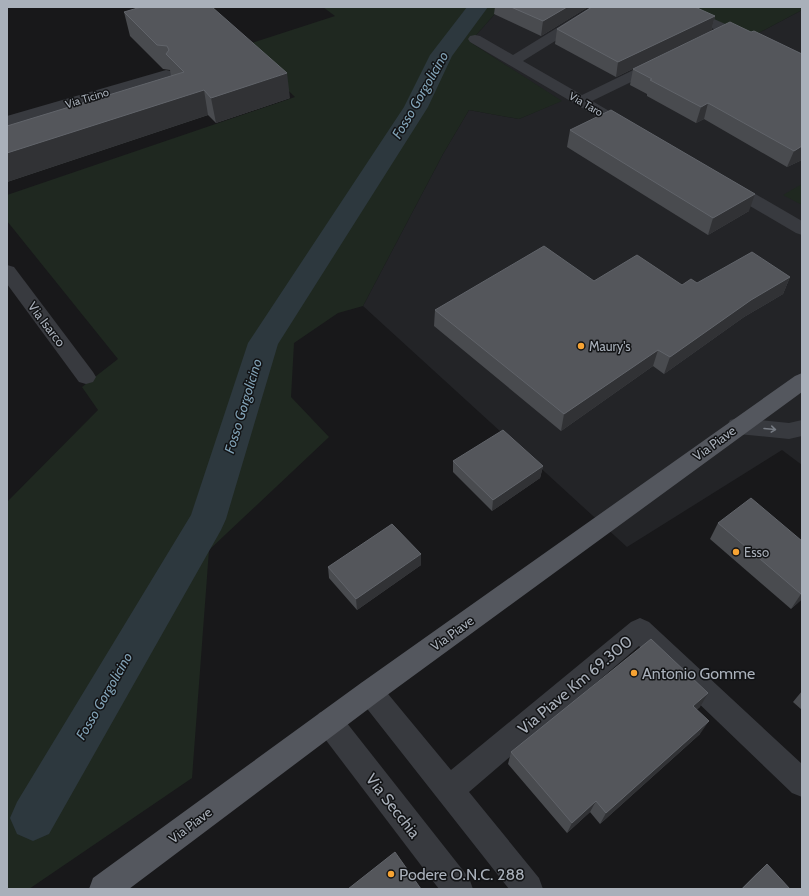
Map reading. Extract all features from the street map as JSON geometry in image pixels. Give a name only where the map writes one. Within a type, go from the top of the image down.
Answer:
[{"type":"main road","name":"Via Piave","points":[[104,889],[370,692],[802,381]]},
{"type":"street","points":[[514,61],[600,7]]},
{"type":"street","points":[[676,7],[727,30],[692,47]]},
{"type":"street","name":"Via Taro","points":[[475,38],[643,137]]},
{"type":"street","points":[[581,101],[671,57]]},
{"type":"street","name":"Via Ticino","points":[[7,121],[166,74]]},
{"type":"street","points":[[712,177],[802,228]]},
{"type":"street","name":"Via Isarco","points":[[7,271],[86,377]]},
{"type":"street","points":[[738,426],[789,431],[802,428]]},
{"type":"street","name":"Via Piave Km 69.300","points":[[449,790],[640,630],[802,783]]},
{"type":"street","points":[[370,692],[528,889]]},
{"type":"street","name":"Via Secchia","points":[[329,722],[458,889]]},
{"type":"shaded area","points":[[323,7],[501,7],[470,42],[562,101],[519,119],[469,110],[443,154],[363,306],[338,313],[294,343],[291,397],[329,437],[209,550],[192,778],[29,889],[7,889],[7,502],[98,410],[82,387],[118,359],[7,221],[7,195],[295,97],[242,46],[335,16]]},
{"type":"shaded area","points":[[501,7],[686,7],[749,38],[802,10],[802,465],[782,450],[627,547],[363,306],[443,154],[469,110],[519,119],[561,101],[470,42]]},
{"type":"shaded area","points":[[686,7],[802,7],[802,10],[749,38]]},
{"type":"shaded area","points":[[802,184],[802,205],[783,195]]},
{"type":"building","points":[[141,7],[212,7],[287,73],[211,98],[204,90],[7,153],[7,126],[184,72],[166,54],[169,50],[167,46],[157,45],[124,12]]},
{"type":"building","points":[[511,7],[567,7],[543,21]]},
{"type":"building","points":[[592,7],[695,7],[715,16],[618,62],[557,29]]},
{"type":"building","points":[[730,22],[751,32],[754,31],[802,54],[802,146],[794,151],[708,103],[701,107],[650,80],[652,79],[633,69]]},
{"type":"building","points":[[611,110],[755,194],[713,218],[570,130]]},
{"type":"building","name":"Maury's","points":[[544,246],[594,281],[637,255],[682,285],[691,279],[697,283],[752,252],[790,277],[751,300],[670,357],[658,350],[564,414],[435,310]]},
{"type":"building","points":[[503,430],[543,466],[493,500],[453,461]]},
{"type":"building","points":[[751,498],[802,541],[801,594],[718,523]]},
{"type":"building","points":[[392,524],[421,554],[356,599],[328,567]]},
{"type":"building","points":[[651,639],[708,693],[693,706],[709,721],[606,813],[596,801],[572,823],[511,752]]},
{"type":"building","name":"Podere O.N.C. 288","points":[[395,852],[421,889],[348,889]]},
{"type":"building","points":[[767,864],[790,889],[742,889]]},
{"type":"waterway","name":"Fosso Gorgolicino","points":[[33,818],[208,519],[263,343],[416,107],[441,55],[478,7]]},
{"type":"place","name":"Maury's","points":[[581,346]]},
{"type":"place","name":"Esso","points":[[736,552]]},
{"type":"place","name":"Antonio Gomme","points":[[634,673]]},
{"type":"place","name":"Podere O.N.C. 288","points":[[391,874]]}]
